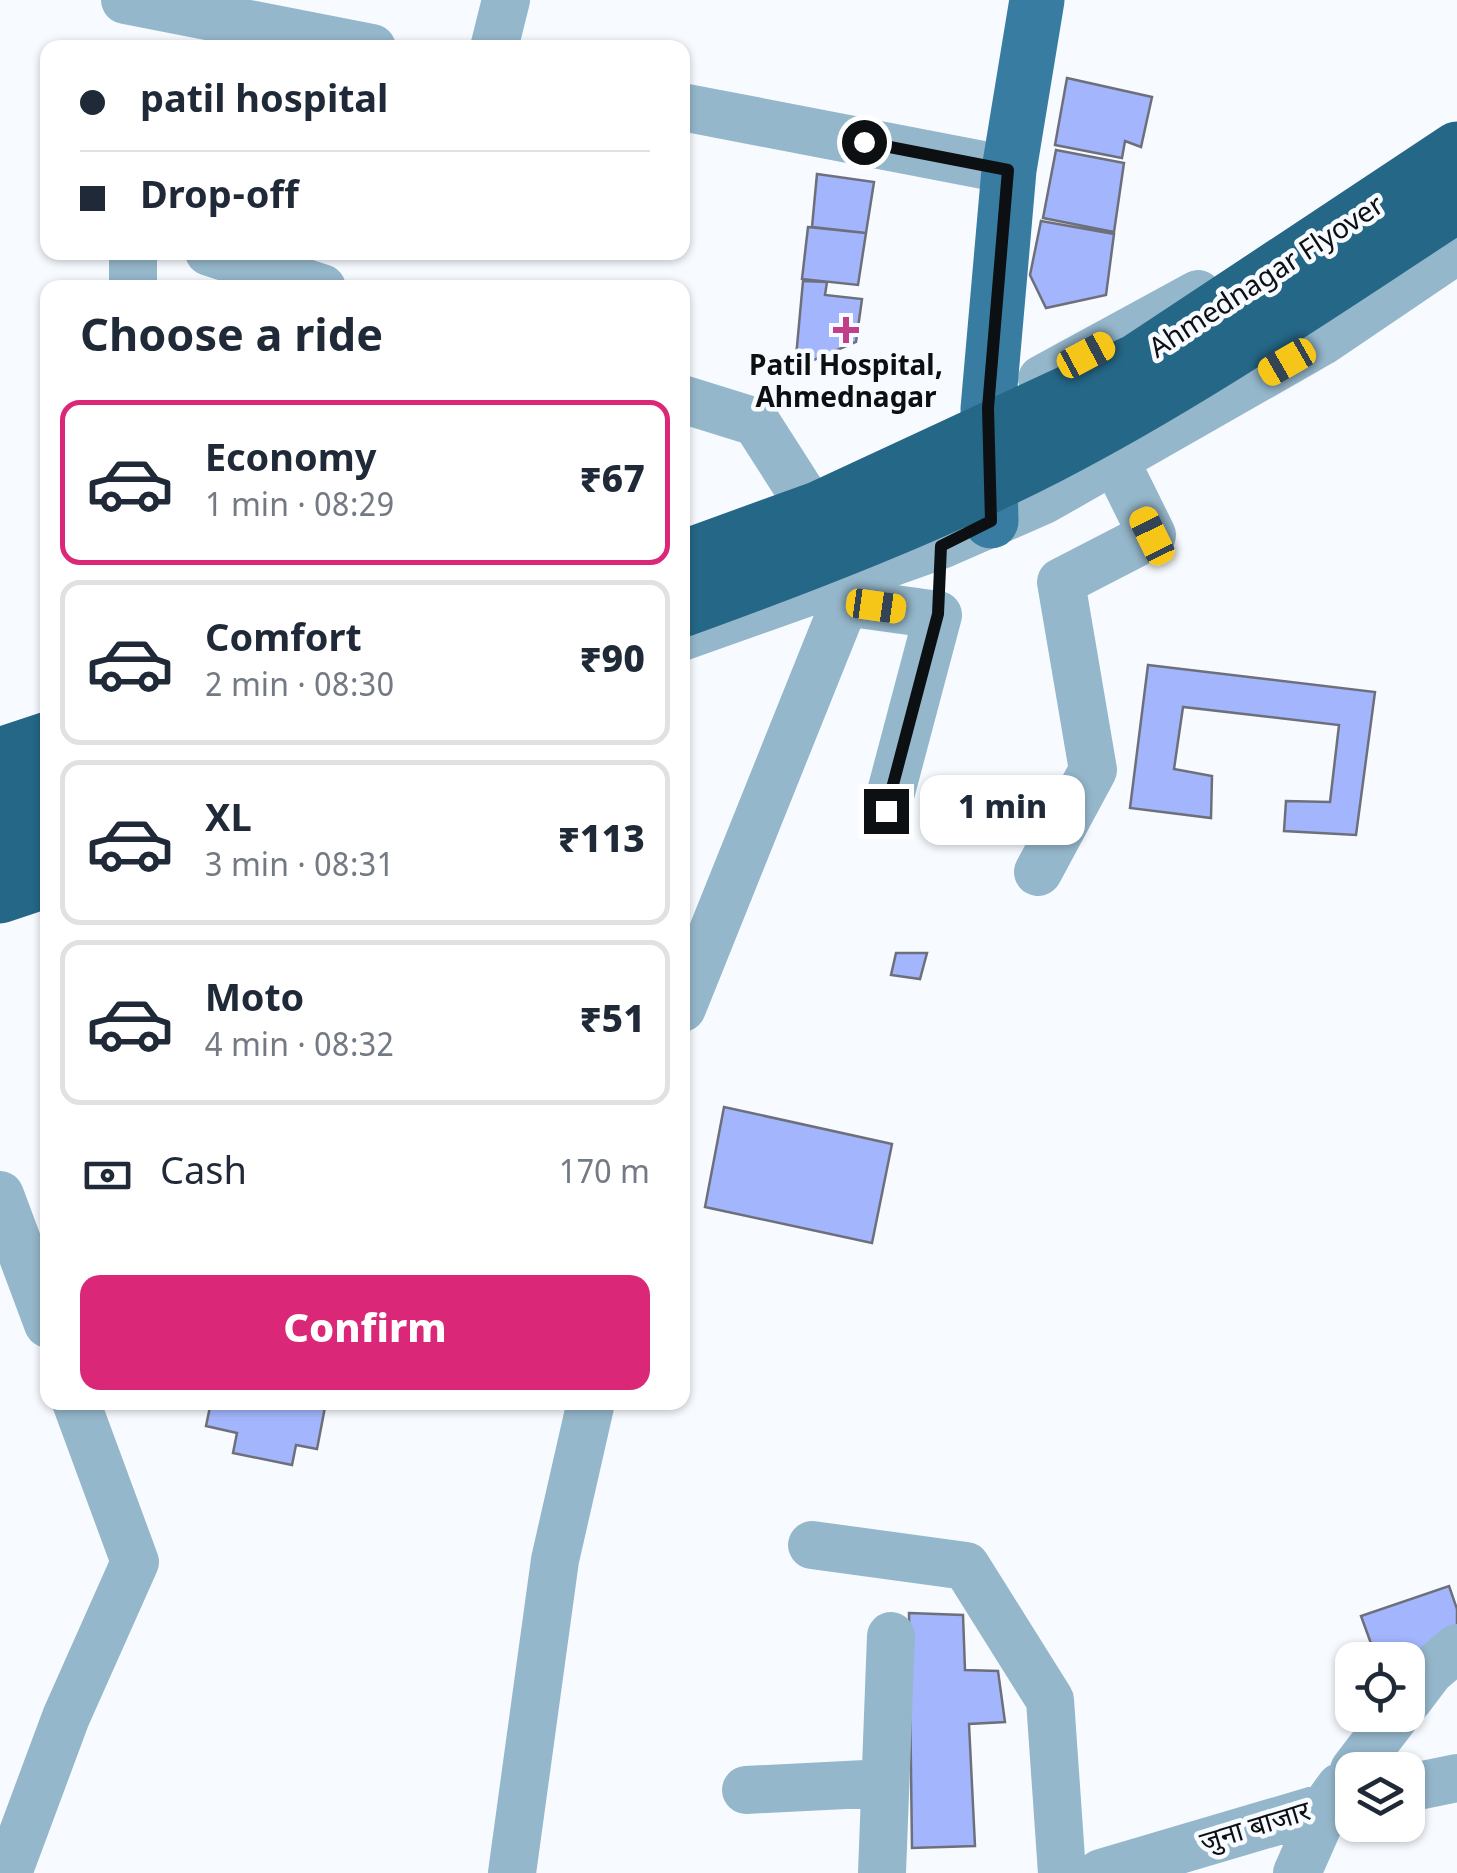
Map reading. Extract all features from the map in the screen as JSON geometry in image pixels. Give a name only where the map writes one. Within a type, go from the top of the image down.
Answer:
[{"type":"highway","name":"Ahmednagar Flyover","points":[[690,555],[820,508],[1137,361],[1457,148]]},
{"type":"highway","name":"Ahmednagar Flyover","points":[[690,607],[910,521],[1047,457],[1252,339],[1457,205]]},
{"type":"highway","points":[[0,754],[40,742]]},
{"type":"highway","points":[[0,802],[40,788]]},
{"type":"highway","points":[[0,857],[40,841]]},
{"type":"highway","points":[[0,896],[40,883]]},
{"type":"main road","points":[[991,521],[966,421],[1037,0]]},
{"type":"street","points":[[125,0],[331,40]]},
{"type":"street","points":[[496,40],[506,0]]},
{"type":"street","points":[[690,109],[1008,170]]},
{"type":"street","points":[[690,535],[804,498],[966,421],[1250,265],[1457,123]]},
{"type":"street","points":[[690,635],[842,592],[1044,500],[1322,342],[1457,250]]},
{"type":"street","points":[[234,260],[297,280]]},
{"type":"street","points":[[690,401],[756,422],[804,498],[842,592],[690,987]]},
{"type":"street","points":[[886,811],[938,614],[941,546],[966,421]]},
{"type":"street","points":[[1038,872],[1093,770],[1060,582],[1152,536],[1115,460]]},
{"type":"street","points":[[842,592],[938,614]]},
{"type":"street","points":[[0,768],[40,755]]},
{"type":"street","points":[[0,880],[40,867]]},
{"type":"street","points":[[0,1195],[40,1302]]},
{"type":"street","points":[[8,1873],[66,1717],[135,1562],[79,1410]]},
{"type":"street","points":[[512,1873],[555,1560],[590,1410]]},
{"type":"street","points":[[812,1545],[966,1566],[1050,1700],[1062,1873]]},
{"type":"street","points":[[882,1873],[891,1636]]},
{"type":"street","points":[[1425,1678],[1457,1648]]},
{"type":"street","points":[[0,1803],[66,1717]]},
{"type":"street","points":[[1425,1785],[1457,1778]]},
{"type":"street","points":[[746,1790],[885,1783]]},
{"type":"street","name":"जुना बाजार","points":[[1101,1873],[1335,1790]]},
{"type":"street","points":[[1298,1873],[1335,1806]]},
{"type":"building","points":[[1067,78],[1152,97],[1141,147],[1125,141],[1122,158],[1055,145]]},
{"type":"building","points":[[1056,150],[1124,163],[1114,232],[1043,218]]},
{"type":"building","points":[[817,174],[874,182],[866,233],[812,227]]},
{"type":"building","points":[[1041,221],[1114,234],[1106,295],[1046,308],[1030,275]]},
{"type":"building","points":[[808,227],[866,233],[858,285],[802,279]]},
{"type":"building","points":[[803,281],[827,282],[825,295],[862,299],[856,342],[795,368]]},
{"type":"building","points":[[1148,665],[1375,692],[1356,835],[1284,831],[1286,801],[1330,802],[1339,725],[1183,707],[1174,769],[1212,776],[1211,818],[1130,808]]},
{"type":"building","points":[[896,953],[927,953],[920,979],[891,975]]},
{"type":"building","points":[[724,1107],[892,1144],[872,1243],[705,1207]]},
{"type":"building","points":[[209,1410],[324,1410],[317,1449],[296,1445],[292,1465],[233,1453],[237,1433],[206,1426]]},
{"type":"building","points":[[1449,1586],[1457,1609],[1457,1637],[1425,1658],[1425,1642],[1370,1642],[1361,1616]]},
{"type":"building","points":[[909,1613],[963,1615],[965,1670],[998,1671],[1005,1722],[969,1724],[975,1846],[912,1848]]},
{"type":"place","name":"Patil Hospital, Ahmednagar","points":[[846,330]]},
{"type":"route","points":[[864,142],[1008,170],[988,408],[991,521],[941,546],[938,614],[886,811]]}]
